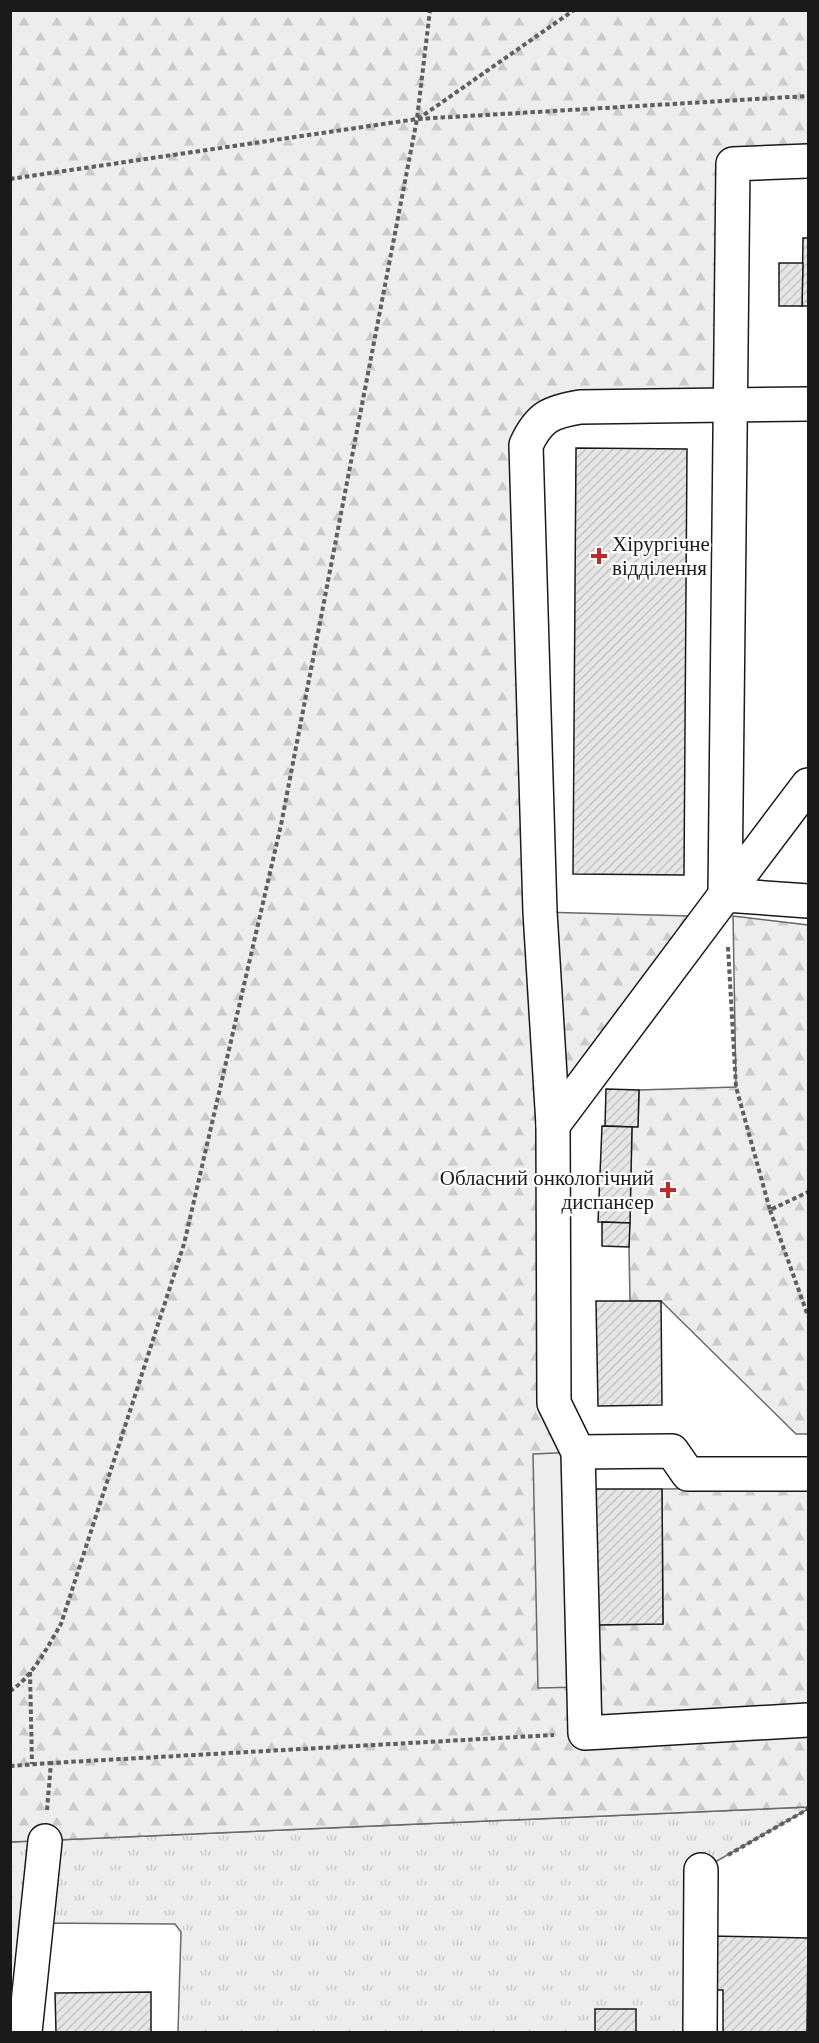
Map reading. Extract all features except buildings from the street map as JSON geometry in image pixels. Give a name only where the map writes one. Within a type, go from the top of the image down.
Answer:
[{"type":"lane","points":[[725,895],[733,164],[808,161]]},
{"type":"lane","points":[[808,404],[580,407],[559,410],[545,417],[534,428],[526,445],[540,912],[553,1125],[554,1403],[578,1452],[585,1733],[808,1720]]},
{"type":"lane","points":[[553,1125],[808,785]]},
{"type":"lane","points":[[725,895],[808,901]]},
{"type":"lane","points":[[578,1452],[672,1451],[688,1474],[808,1474]]},
{"type":"lane","points":[[26,2032],[45,1841]]},
{"type":"lane","points":[[700,2032],[701,1870]]},
{"type":"path","points":[[10,1691],[17,1687],[40,1660],[61,1624],[184,1244],[280,825],[417,119],[430,10]]},
{"type":"path","points":[[417,119],[574,10]]},
{"type":"path","points":[[10,179],[417,119],[808,96]]},
{"type":"path","points":[[725,895],[736,1087],[770,1210],[808,1316]]},
{"type":"path","points":[[770,1210],[808,1192]]},
{"type":"path","points":[[30,1671],[32,1764]]},
{"type":"path","points":[[10,1766],[585,1733]]},
{"type":"path","points":[[45,1841],[51,1763]]},
{"type":"path","points":[[701,1870],[808,1809]]},
{"type":"green space","points":[[10,11],[808,11],[808,161],[733,164],[730,405],[534,428],[540,912],[689,916],[553,1125],[582,1625],[663,1624],[662,1489],[808,1488],[808,1807],[11,1842]]},
{"type":"green space","points":[[733,916],[808,925],[808,1434],[796,1434],[661,1301],[630,1301],[632,1127],[638,1126],[639,1090],[736,1087]]},
{"type":"green space","points":[[808,1807],[701,1870],[700,2032],[178,2032],[181,1932],[175,1924],[37,1923],[11,2032],[10,1842]]},
{"type":"shaded area","points":[[578,1452],[584,1687],[538,1688],[533,1454]]},
{"type":"place","name":"Хірургічне відділення","points":[[599,556]]},
{"type":"place","name":"Обласний онкологічний диспансер","points":[[668,1190]]}]
